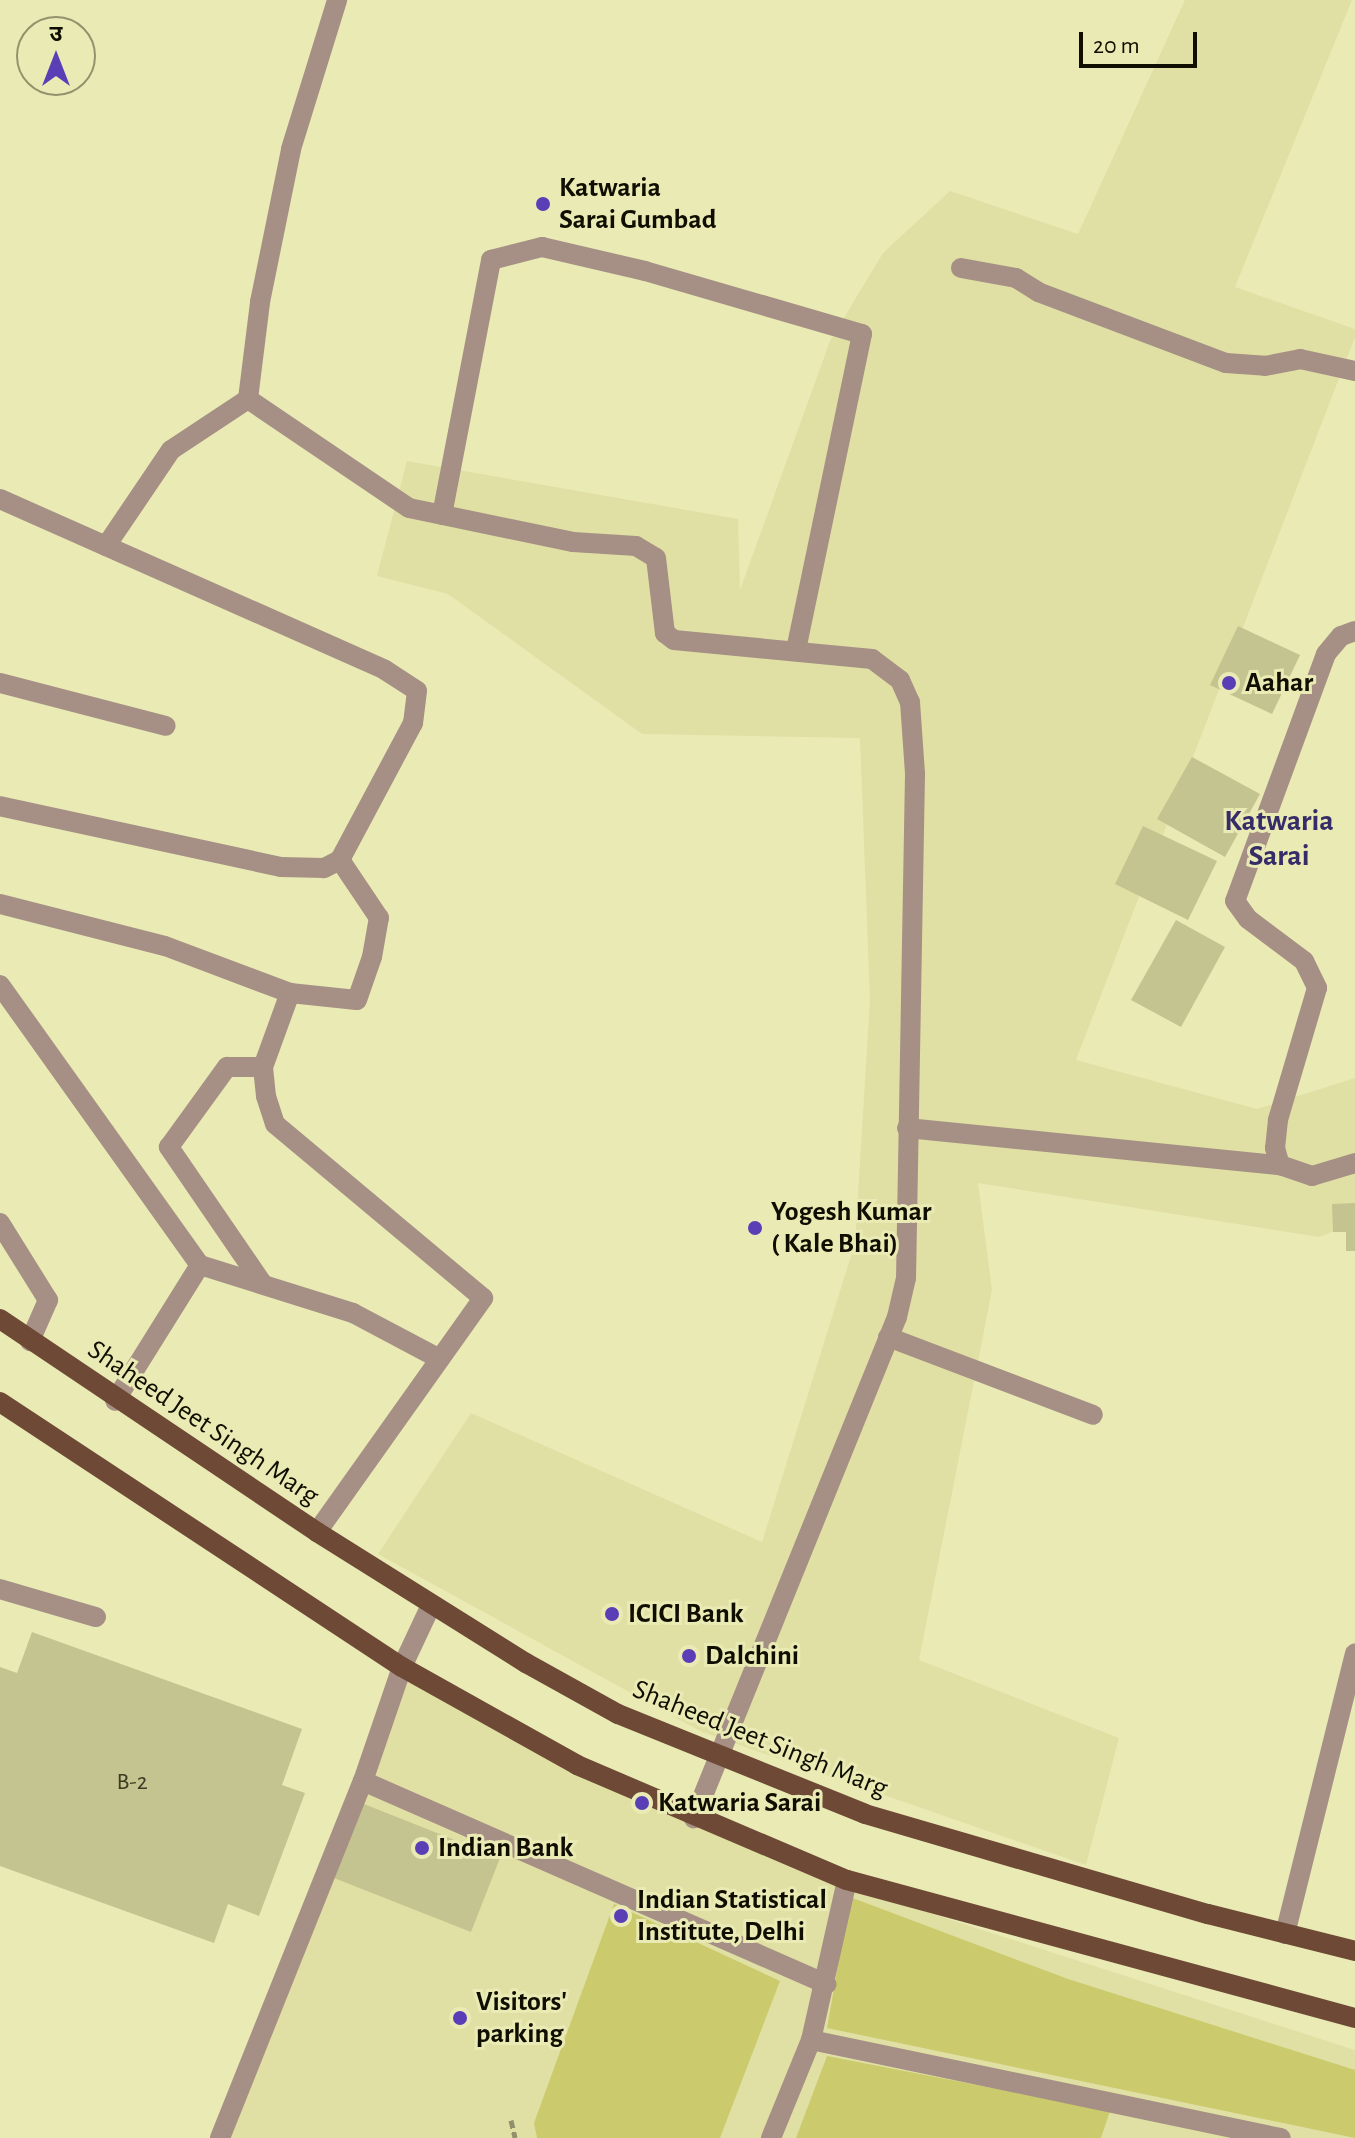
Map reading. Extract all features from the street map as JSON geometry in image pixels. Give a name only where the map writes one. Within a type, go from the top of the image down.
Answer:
[{"type":"main road","name":"Shaheed Jeet Singh Marg","points":[[0,1319],[115,1401],[431,1605],[618,1714],[865,1814],[1285,1934],[1355,1951]]},
{"type":"main road","points":[[0,1402],[402,1667],[577,1765],[694,1818],[847,1880],[1355,2018]]},
{"type":"street","points":[[106,546],[171,450],[248,399],[260,302],[291,149],[337,0]]},
{"type":"street","points":[[442,515],[491,260],[542,247],[645,271],[862,334],[796,649]]},
{"type":"street","points":[[961,268],[1016,278],[1038,292],[1226,363],[1265,366],[1300,359],[1355,371]]},
{"type":"street","points":[[248,399],[409,508],[573,542],[636,546],[656,558],[665,633],[674,640],[796,649],[872,659],[900,680],[910,702],[916,841],[907,1128],[906,1278],[888,1337],[694,1818]]},
{"type":"street","points":[[0,499],[385,670],[417,691],[413,723],[340,860],[324,868],[281,867],[0,806]]},
{"type":"street","points":[[1280,1165],[1275,1148],[1278,1120],[1317,988],[1304,961],[1248,919],[1235,901],[1326,654],[1341,636],[1355,631]]},
{"type":"street","points":[[0,683],[166,726]]},
{"type":"street","points":[[0,904],[165,946],[290,993],[357,1000],[379,918],[340,860]]},
{"type":"street","points":[[0,985],[200,1265],[353,1313],[440,1359]]},
{"type":"street","points":[[290,993],[263,1067],[275,1124],[483,1298],[317,1532]]},
{"type":"street","points":[[262,1283],[169,1147],[227,1067],[263,1067]]},
{"type":"street","points":[[907,1128],[1280,1165],[1312,1176],[1355,1163]]},
{"type":"street","points":[[0,1223],[48,1300],[30,1341]]},
{"type":"street","points":[[115,1401],[200,1265]]},
{"type":"street","points":[[888,1337],[1093,1415]]},
{"type":"street","points":[[0,1589],[96,1617]]},
{"type":"street","points":[[220,2138],[363,1781],[402,1667],[431,1605]]},
{"type":"street","points":[[1285,1934],[1355,1654]]},
{"type":"street","points":[[363,1781],[826,1984]]},
{"type":"street","points":[[771,2138],[811,2040],[847,1880]]},
{"type":"street","points":[[811,2040],[1281,2138]]},
{"type":"path","points":[[511,2120],[515,2138]]},
{"type":"shaded area","points":[[1185,0],[1352,0],[1235,287],[1355,329],[1355,337],[1076,1060],[1257,1109],[1355,1078],[1355,1223],[1319,1237],[978,1183],[992,1290],[919,1660],[1119,1738],[1086,1865],[702,1732],[378,1554],[471,1413],[762,1542],[855,1243],[870,1000],[860,738],[642,734],[448,594],[377,576],[407,461],[738,519],[740,590],[830,341],[883,253],[950,191],[1078,234]]},
{"type":"shaded area","name":"Indian Statistical Institute, Delhi","points":[[402,1672],[846,1886],[1355,2050],[1355,2138],[224,2138]]},
{"type":"shaded area","points":[[850,1897],[1068,1979],[1355,2070],[1355,2138],[827,2028]]},
{"type":"shaded area","points":[[614,1904],[780,1981],[720,2138],[537,2138],[534,2123]]},
{"type":"shaded area","points":[[827,2056],[1110,2111],[1101,2138],[796,2138]]},
{"type":"building","points":[[1238,626],[1300,655],[1272,714],[1210,685]]},
{"type":"building","points":[[1192,757],[1260,794],[1225,857],[1157,819]]},
{"type":"building","points":[[1143,826],[1217,861],[1188,920],[1115,884]]},
{"type":"building","points":[[1176,920],[1225,947],[1181,1027],[1131,1000]]},
{"type":"building","points":[[1355,1203],[1355,1251],[1346,1251],[1346,1232],[1333,1232],[1332,1204]]},
{"type":"building","points":[[32,1632],[302,1729],[282,1785],[305,1793],[259,1916],[228,1904],[214,1943],[0,1866],[0,1667],[17,1673]]},
{"type":"building","points":[[364,1804],[500,1858],[471,1932],[334,1878]]},
{"type":"place","name":"Katwaria Sarai Gumbad","points":[[543,204]]},
{"type":"place","name":"Aahar","points":[[1229,683]]},
{"type":"place","name":"Yogesh Kumar ( Kale Bhai)","points":[[755,1228]]},
{"type":"place","name":"ICICI Bank","points":[[612,1614]]},
{"type":"place","name":"Dalchini","points":[[689,1656]]},
{"type":"place","name":"Katwaria Sarai","points":[[642,1803]]},
{"type":"place","name":"Indian Bank","points":[[422,1848]]},
{"type":"place","name":"Indian Statistical Institute, Delhi","points":[[621,1916]]},
{"type":"place","name":"Visitors' parking","points":[[460,2018]]},
{"type":"district","name":"Katwaria Sarai","points":[[1279,838]]}]
